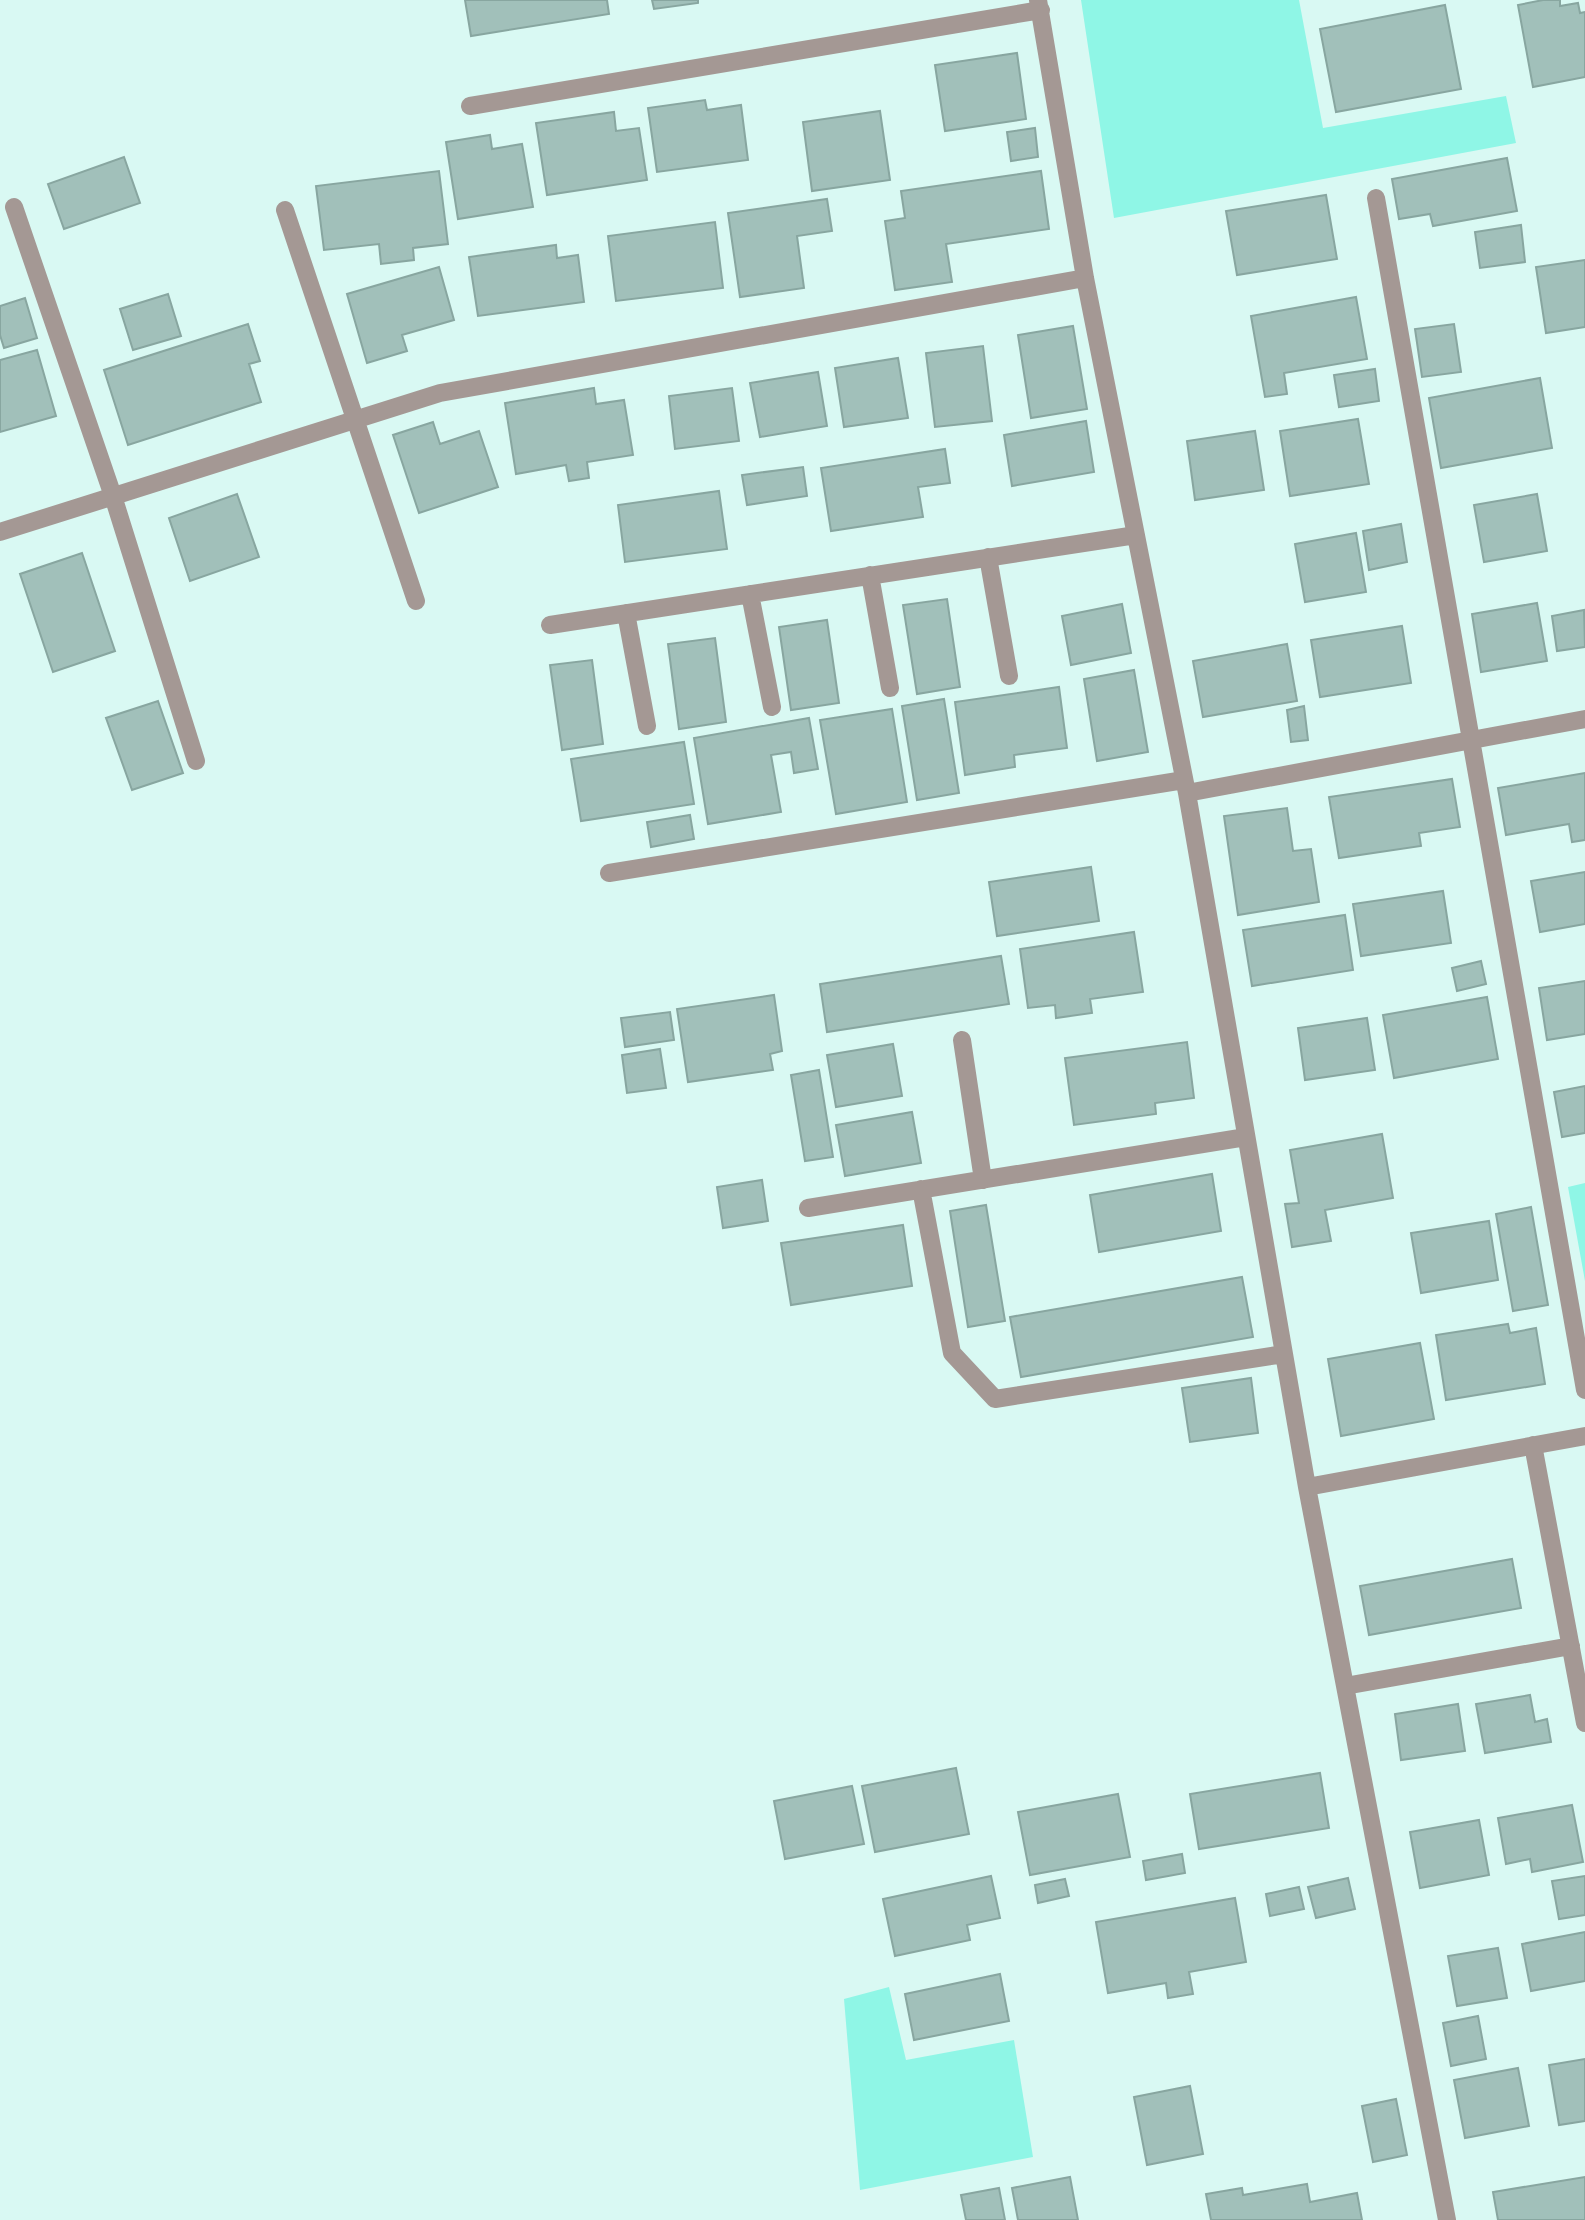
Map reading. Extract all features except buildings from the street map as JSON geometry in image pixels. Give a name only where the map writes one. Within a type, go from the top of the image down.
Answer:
[{"type":"street","points":[[470,106],[1040,5],[1085,278],[1185,786],[1307,1487],[1447,2220]]},
{"type":"street","points":[[1376,198],[1585,1390]]},
{"type":"street","points":[[14,207],[113,496],[196,761]]},
{"type":"street","points":[[285,211],[416,601]]},
{"type":"street","points":[[0,532],[440,393],[1085,278]]},
{"type":"street","points":[[550,625],[1136,535]]},
{"type":"street","points":[[988,557],[1009,676]]},
{"type":"street","points":[[870,575],[890,688]]},
{"type":"street","points":[[750,594],[772,707]]},
{"type":"street","points":[[626,613],[646,726]]},
{"type":"street","points":[[609,873],[1185,786],[1585,719]]},
{"type":"street","points":[[962,1040],[983,1180]]},
{"type":"street","points":[[808,1208],[1246,1137]]},
{"type":"street","points":[[921,1189],[951,1353],[995,1399],[1284,1354]]},
{"type":"street","points":[[1307,1487],[1585,1436]]},
{"type":"street","points":[[1533,1445],[1585,1723]]},
{"type":"street","points":[[1345,1686],[1571,1646]]},
{"type":"green space","points":[[1081,0],[1299,0],[1323,128],[1506,96],[1516,143],[1114,218]]},
{"type":"green space","points":[[1585,1183],[1585,1281],[1568,1187]]},
{"type":"green space","points":[[889,1987],[906,2060],[1014,2040],[1033,2157],[860,2190],[844,1999]]}]
